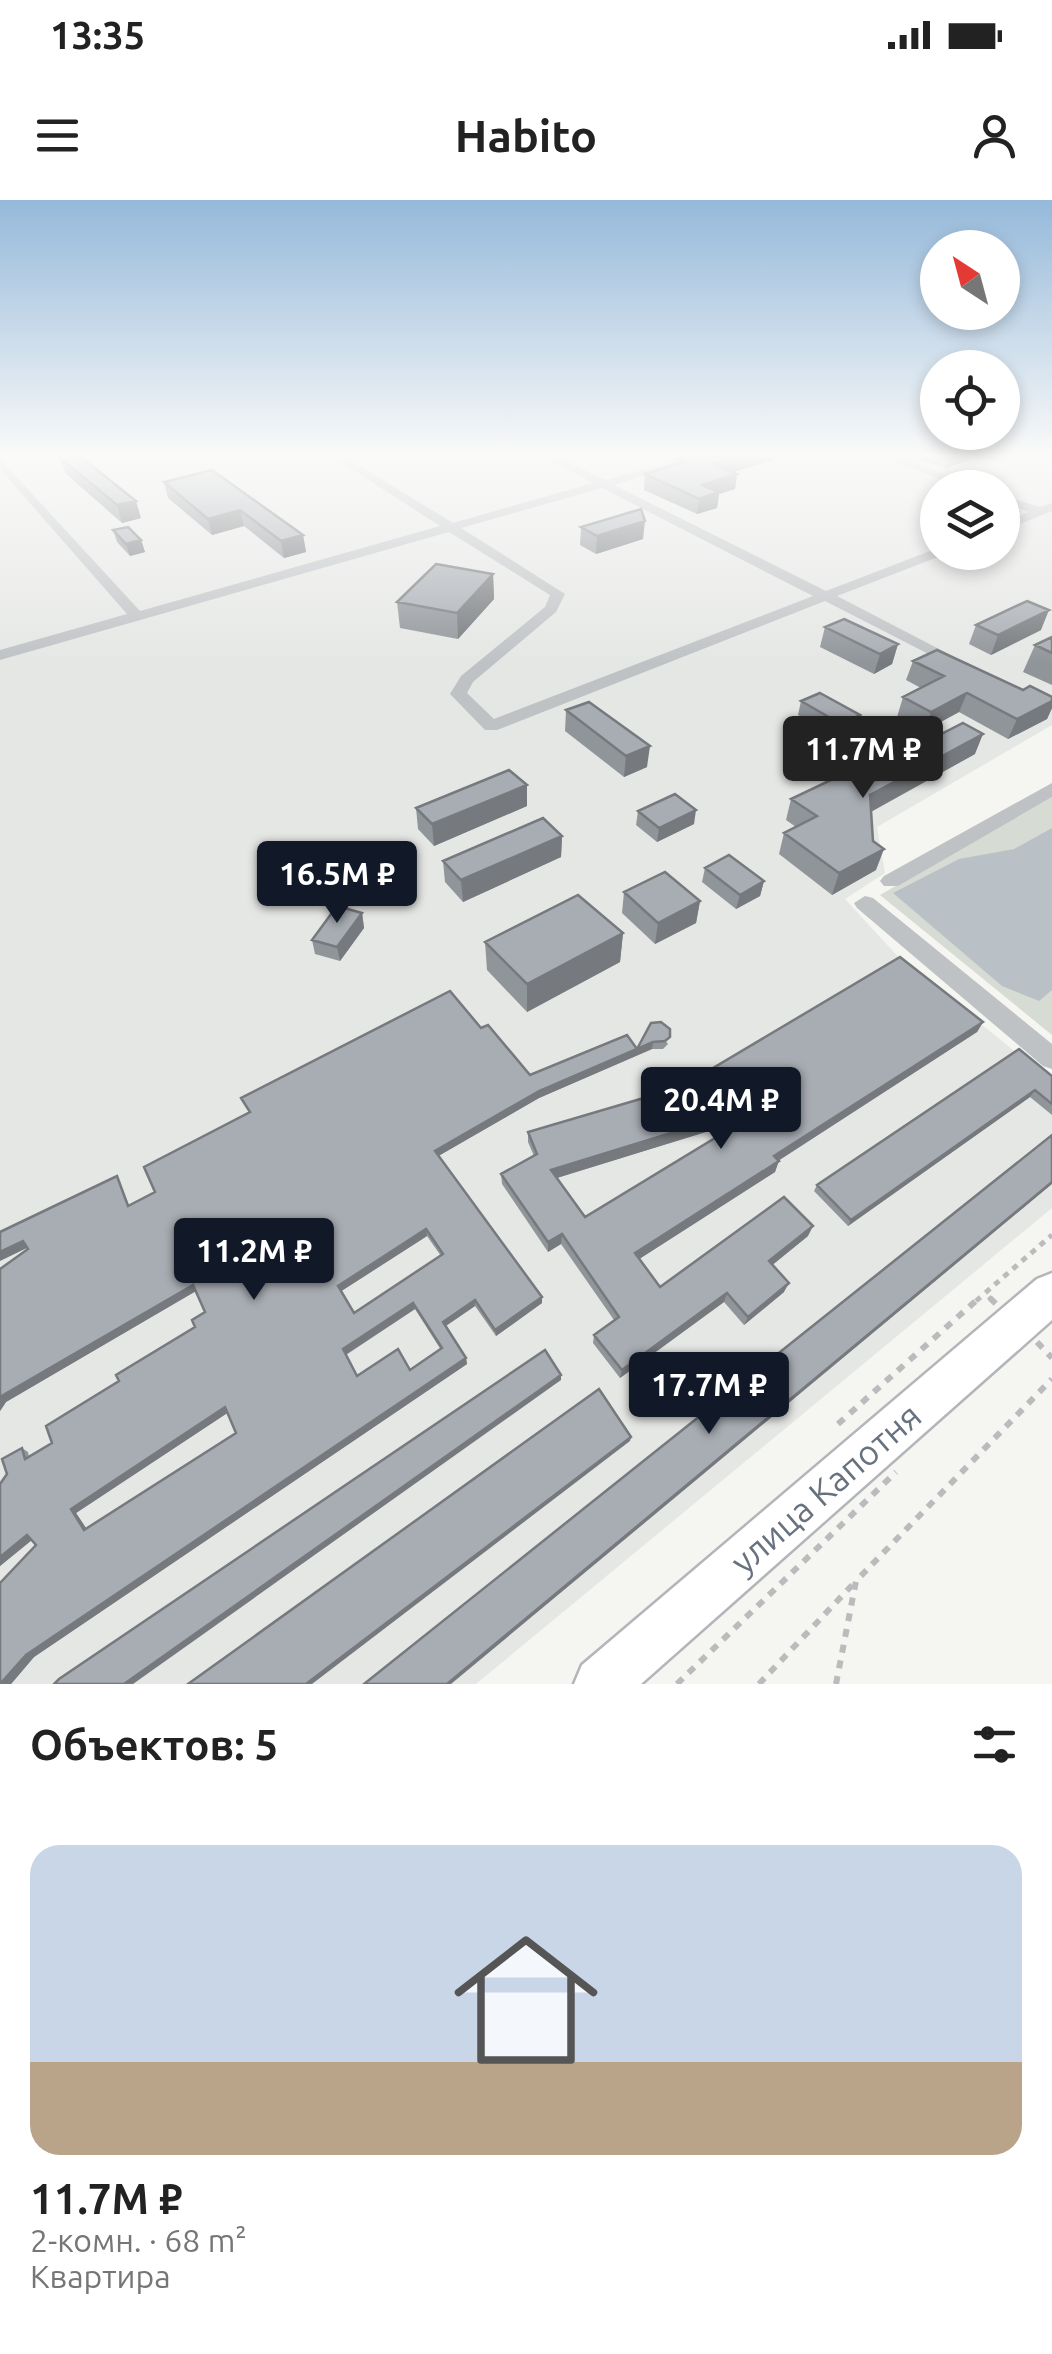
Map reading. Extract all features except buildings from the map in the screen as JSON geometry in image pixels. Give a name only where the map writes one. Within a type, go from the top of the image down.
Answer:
[{"type":"main road","name":"улица Капотня","points":[[600,1684],[1052,1293]]},
{"type":"lane","points":[[57,526],[136,616]]},
{"type":"lane","points":[[0,654],[450,526]]},
{"type":"lane","points":[[451,526],[558,594],[551,609],[466,679],[458,694],[491,726],[920,559]]},
{"type":"lane","points":[[691,526],[983,676]]},
{"type":"lane","points":[[891,881],[1052,789]]},
{"type":"lane","points":[[865,903],[1052,1059]]},
{"type":"path","points":[[838,1424],[985,1293]]},
{"type":"path","points":[[1022,1354],[1036,1341]]},
{"type":"path","points":[[759,1684],[1052,1379]]},
{"type":"path","points":[[677,1684],[900,1468]]},
{"type":"path","points":[[836,1684],[856,1581]]},
{"type":"shaded area","points":[[0,526],[920,526],[920,570],[1020,570],[1020,526],[1052,526],[1052,725],[877,827],[885,873],[845,899],[902,961],[1052,1081],[1052,1208],[476,1684],[0,1684]]},
{"type":"shaded area","points":[[1052,797],[1052,1035],[880,895]]},
{"type":"shaded area","points":[[1052,828],[1052,990],[1039,1001],[1002,986],[893,893],[959,859],[1014,849]]}]
